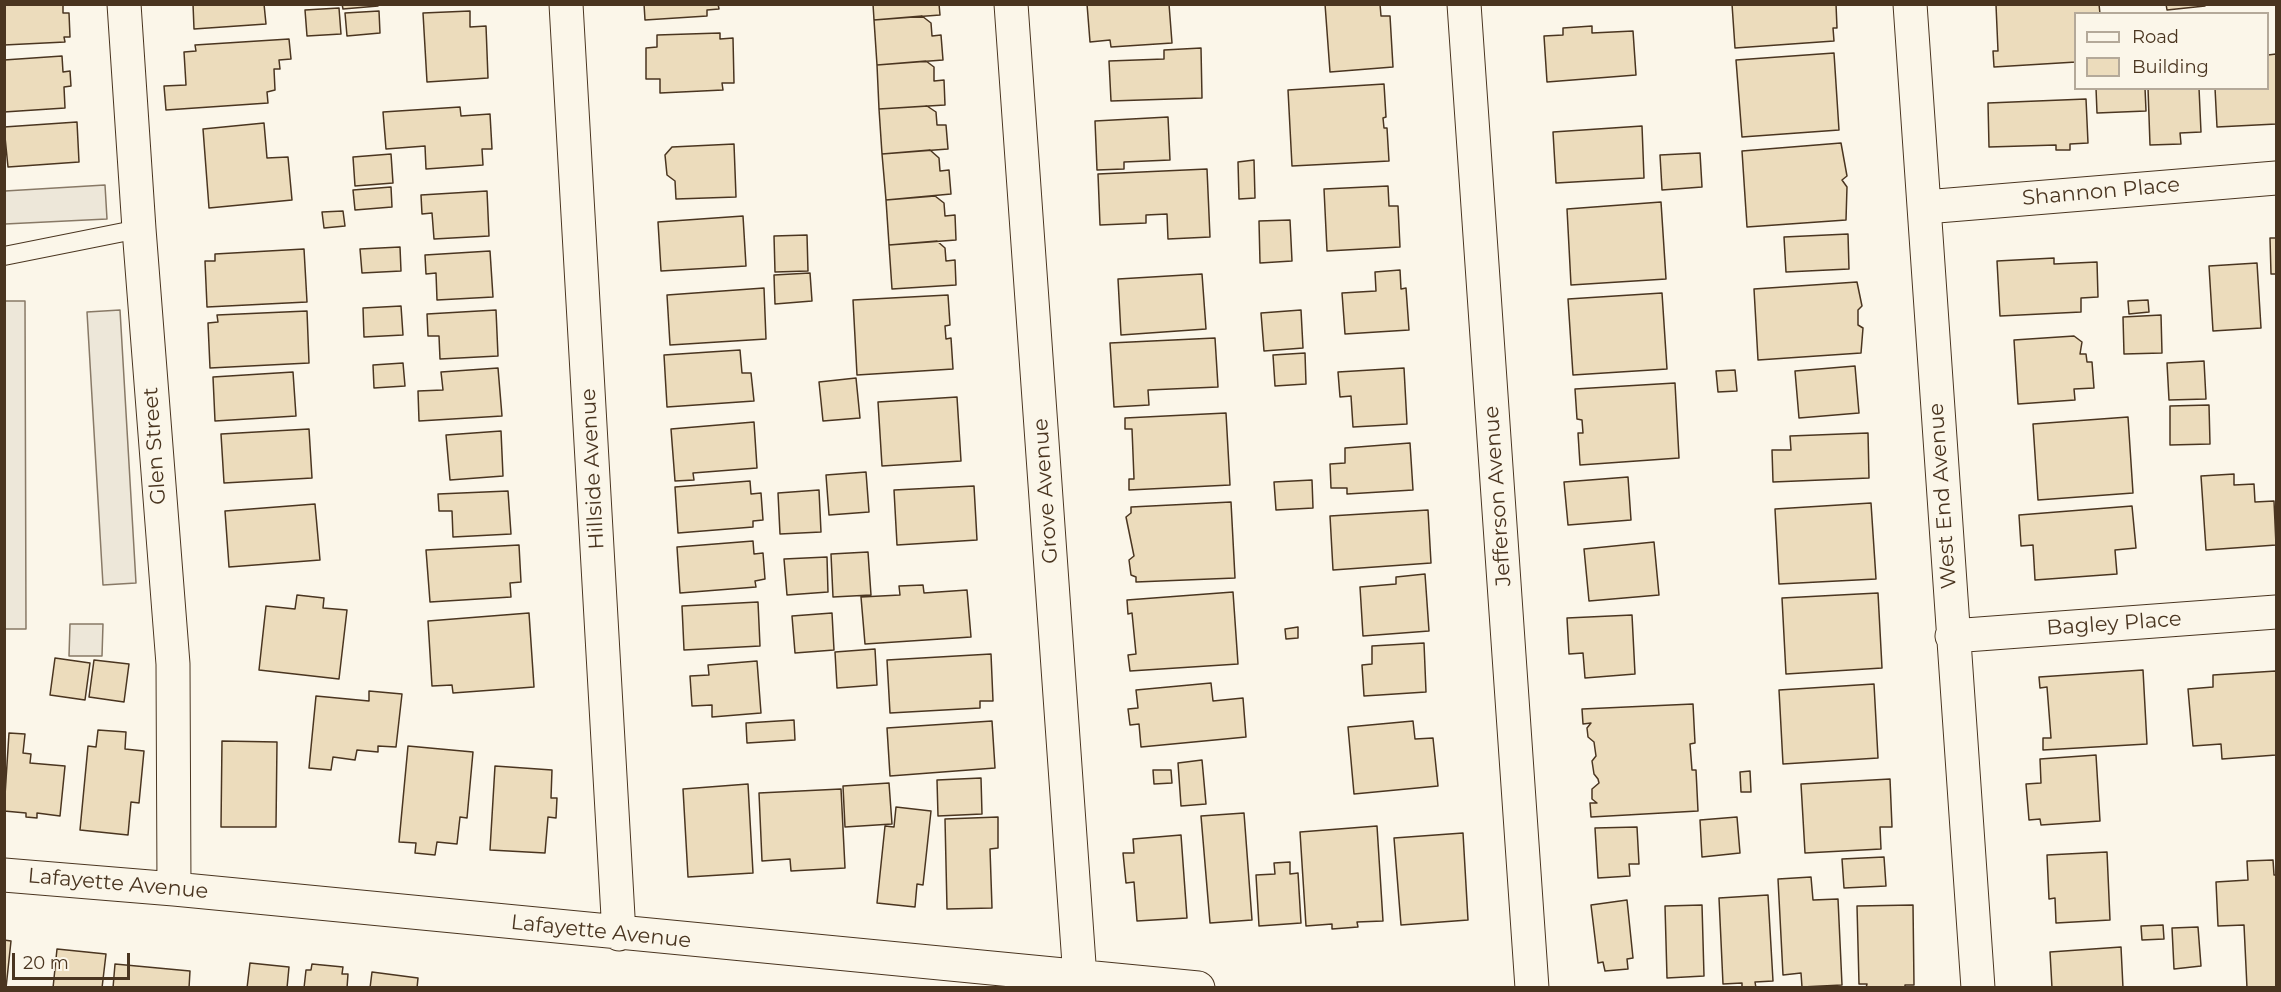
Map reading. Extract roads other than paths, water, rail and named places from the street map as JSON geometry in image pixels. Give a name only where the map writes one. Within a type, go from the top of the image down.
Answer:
[{"type":"street","name":"Glen Street","points":[[124,4],[173,664],[174,889]]},
{"type":"street","name":"Hillside Avenue","points":[[566,4],[620,934]]},
{"type":"street","name":"Grove Avenue","points":[[1011,4],[1080,978]]},
{"type":"street","name":"Jefferson Avenue","points":[[1464,4],[1532,987]]},
{"type":"street","name":"West End Avenue","points":[[1910,4],[1978,987]]},
{"type":"street","name":"Shannon Place","points":[[1924,207],[2277,178]]},
{"type":"street","name":"Bagley Place","points":[[1952,636],[2277,612]]},
{"type":"street","name":"Lafayette Avenue","points":[[4,875],[174,889],[1080,978],[1198,987]]},
{"type":"lane","points":[[4,256],[139,229]]}]
